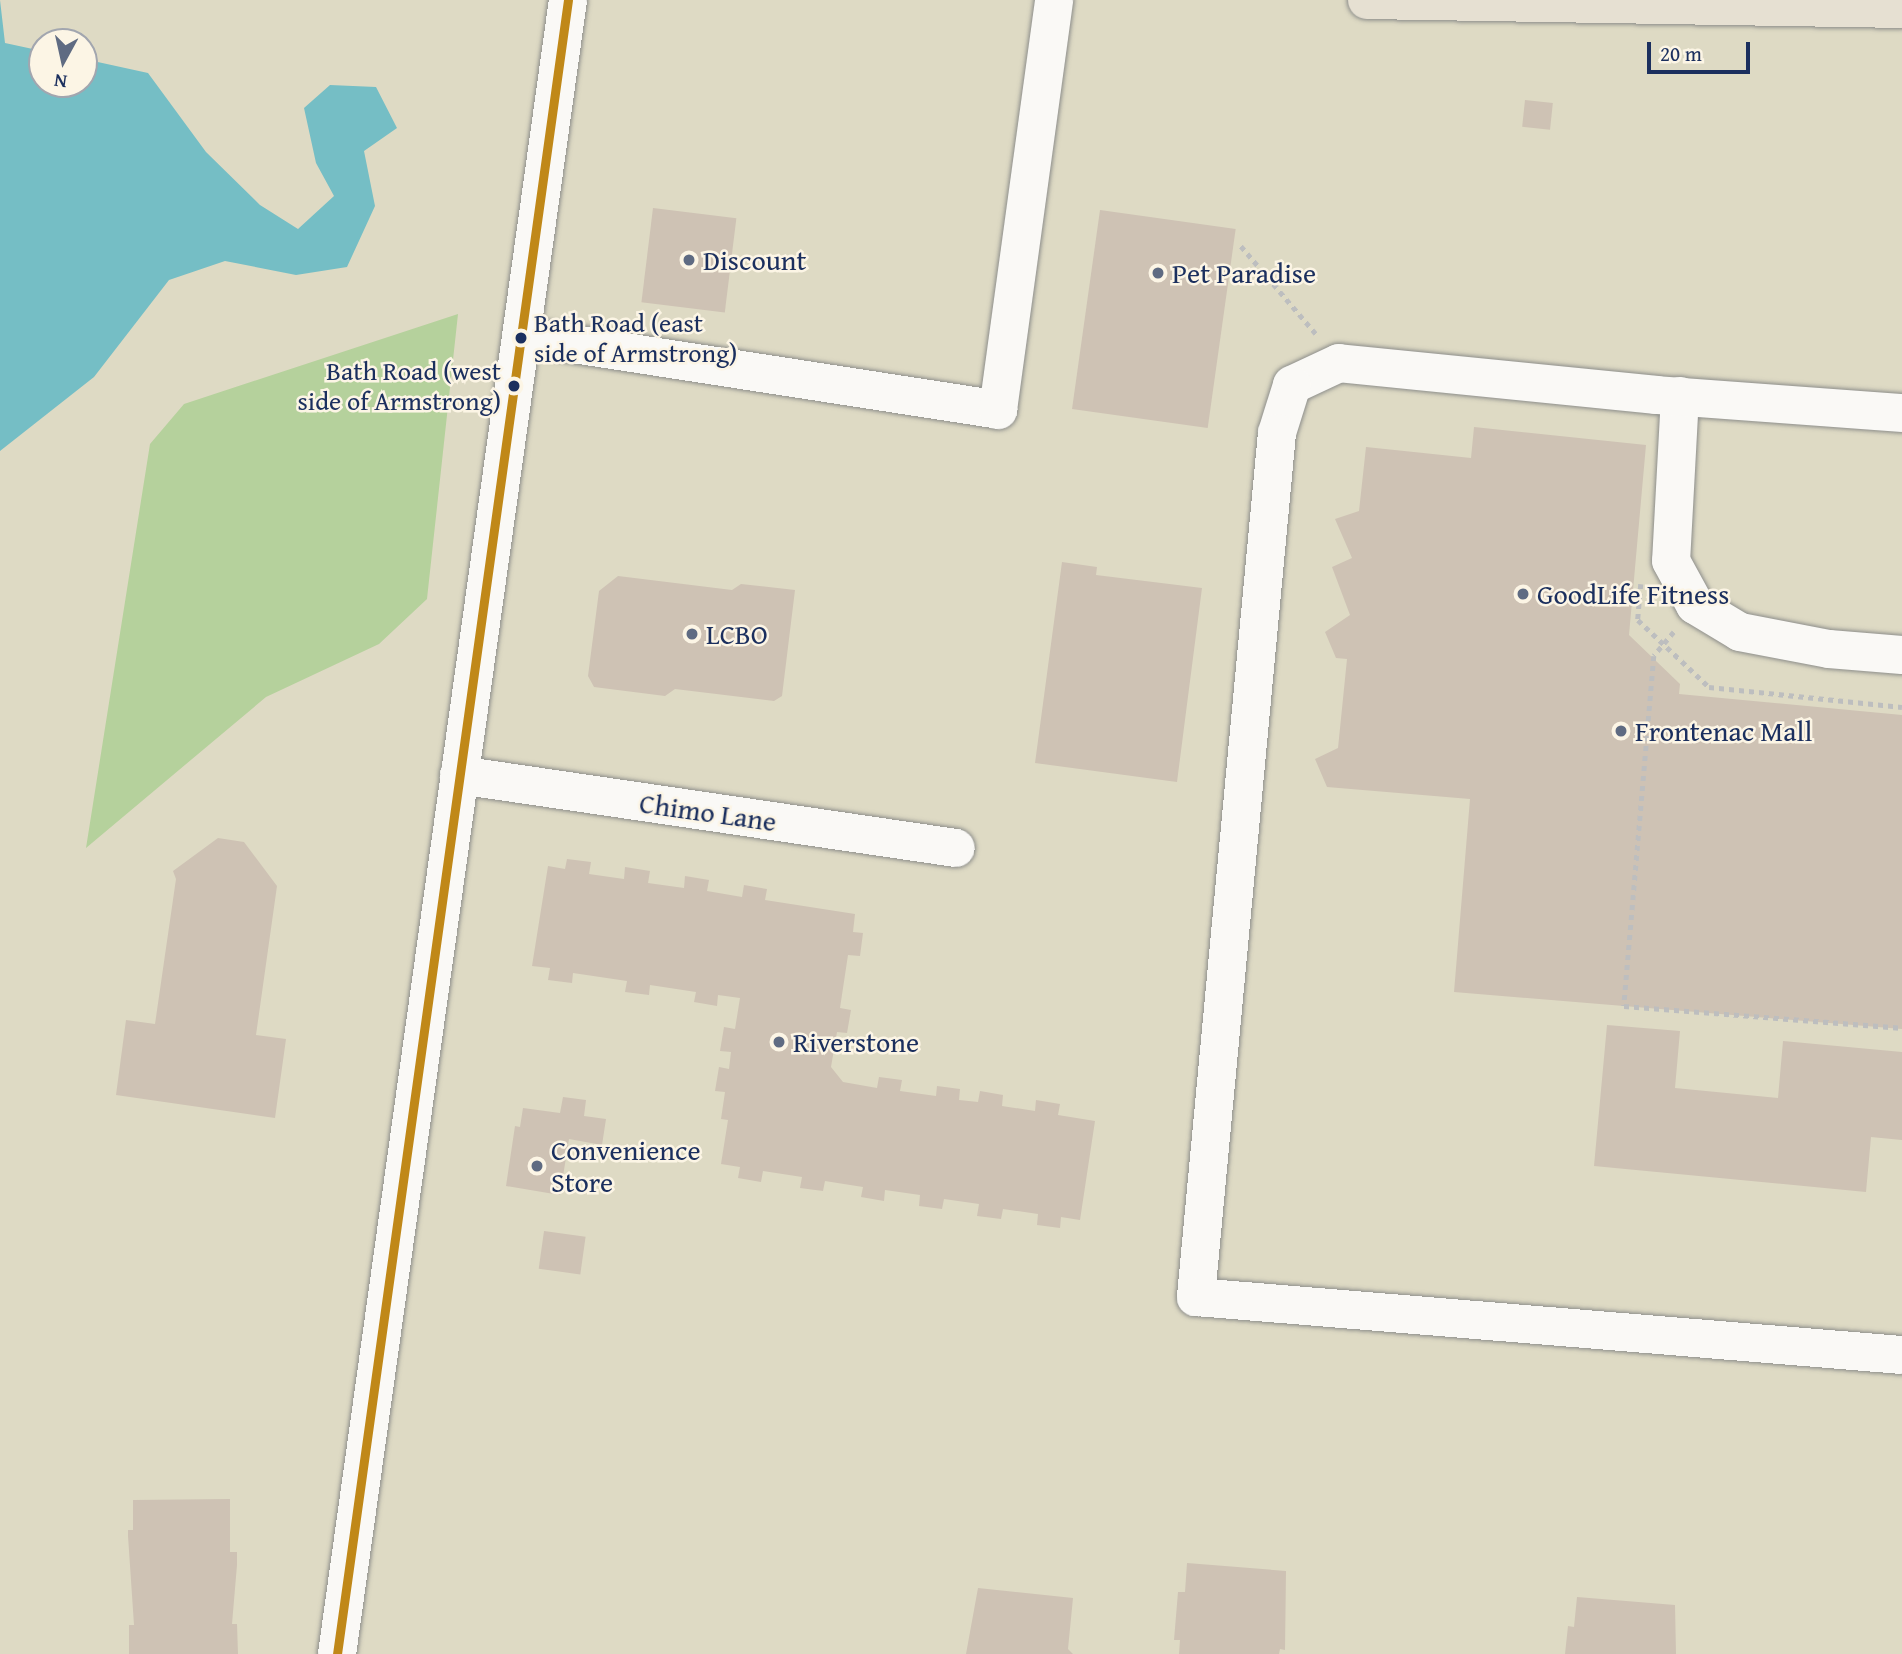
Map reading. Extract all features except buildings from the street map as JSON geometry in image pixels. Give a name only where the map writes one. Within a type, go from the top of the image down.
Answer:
[{"type":"main road","points":[[1367,0],[1902,9]]},
{"type":"street","points":[[337,1654],[568,0]]},
{"type":"street","points":[[522,336],[998,410],[1054,0]]},
{"type":"street","points":[[1902,413],[1680,396],[1339,363],[1292,384],[1277,433],[1196,1297],[1902,1356]]},
{"type":"street","points":[[1680,396],[1671,561],[1695,605],[1740,632],[1829,649],[1902,655]]},
{"type":"street","name":"Chimo Lane","points":[[459,775],[956,848]]},
{"type":"path","points":[[1241,246],[1339,363]]},
{"type":"path","points":[[1695,605],[1654,656],[1624,1006],[1902,1028]]},
{"type":"green space","points":[[458,314],[427,599],[379,644],[266,697],[86,848],[150,444],[184,404]]},
{"type":"water","points":[[0,0],[5,43],[28,48],[28,98],[98,98],[98,62],[148,73],[206,152],[260,205],[298,229],[334,196],[316,163],[304,108],[330,85],[376,87],[397,128],[364,151],[375,206],[347,267],[296,275],[225,261],[169,280],[94,377],[0,451]]},
{"type":"transit line","points":[[337,1654],[568,0]]},
{"type":"place","name":"Discount","points":[[689,260]]},
{"type":"place","name":"Pet Paradise","points":[[1158,273]]},
{"type":"place","name":"Bath Road (east side of Armstrong)","points":[[521,338]]},
{"type":"place","name":"Bath Road (west side of Armstrong)","points":[[514,386]]},
{"type":"place","name":"GoodLife Fitness","points":[[1523,594]]},
{"type":"place","name":"LCBO","points":[[692,634]]},
{"type":"place","name":"Frontenac Mall","points":[[1621,731]]},
{"type":"place","name":"Riverstone","points":[[779,1042]]},
{"type":"place","name":"Convenience Store","points":[[537,1166]]}]
